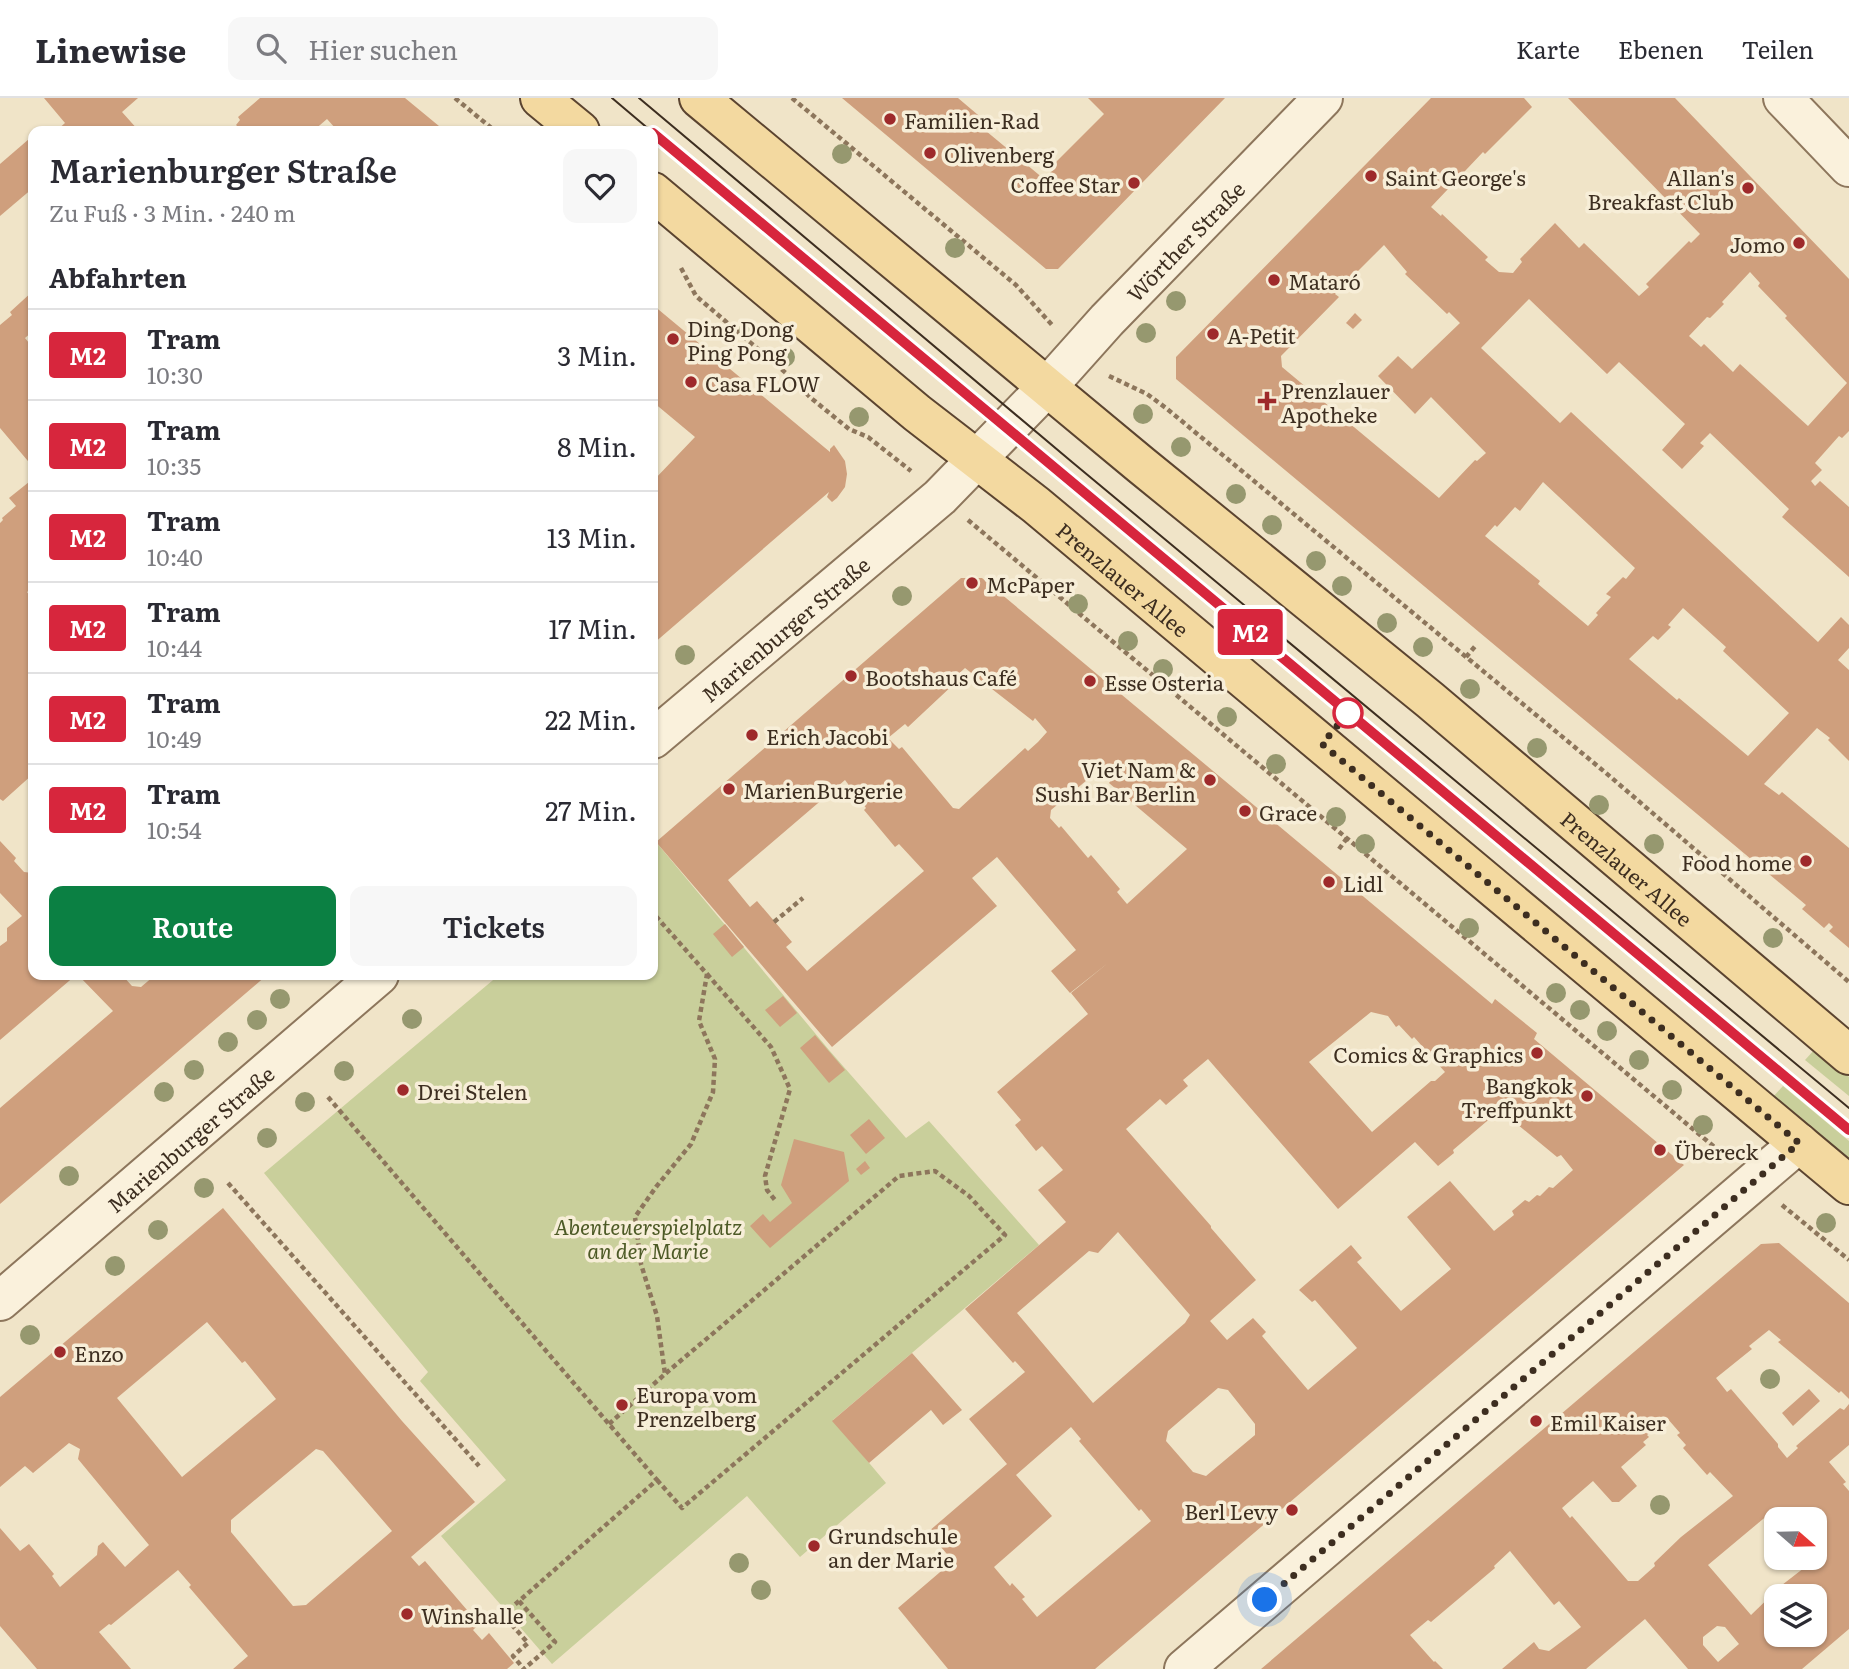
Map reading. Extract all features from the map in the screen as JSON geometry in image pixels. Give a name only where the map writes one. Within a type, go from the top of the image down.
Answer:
[{"type":"main road","points":[[540,98],[574,126]]},
{"type":"main road","name":"Prenzlauer Allee","points":[[699,98],[1430,700],[1849,1055]]},
{"type":"main road","name":"Prenzlauer Allee","points":[[658,196],[976,461],[1066,530],[1849,1185]]},
{"type":"street","name":"Wörther Straße","points":[[1048,386],[1107,320],[1323,98]]},
{"type":"street","points":[[1783,98],[1849,167]]},
{"type":"street","points":[[976,461],[1048,386]]},
{"type":"street","name":"Marienburger Straße","points":[[658,735],[940,497],[976,461]]},
{"type":"street","name":"Marienburger Straße","points":[[0,1301],[373,980]]},
{"type":"street","points":[[1184,1669],[1799,1143]]},
{"type":"path","points":[[455,98],[489,126]]},
{"type":"path","points":[[792,98],[1016,285],[1055,328]]},
{"type":"path","points":[[672,261],[680,267],[696,296],[811,398],[849,429],[868,437],[907,468]]},
{"type":"path","points":[[1104,372],[1111,378],[1147,394],[1166,408],[1606,772],[1849,982]]},
{"type":"path","points":[[975,526],[1732,1163]]},
{"type":"path","points":[[1466,657],[1477,643]]},
{"type":"path","points":[[1339,849],[1347,838]]},
{"type":"path","points":[[774,922],[803,898]]},
{"type":"path","points":[[658,919],[771,1047],[790,1089],[765,1176],[767,1190],[775,1200]]},
{"type":"path","points":[[665,1374],[657,1316],[641,1264],[635,1217],[691,1144],[713,1092],[715,1059],[699,1021],[706,974]]},
{"type":"path","points":[[328,1097],[609,1424],[682,1508],[1005,1235],[970,1196],[935,1171],[899,1176],[609,1424]]},
{"type":"path","points":[[228,1183],[479,1466]]},
{"type":"path","points":[[1778,1201],[1849,1260]]},
{"type":"path","points":[[519,1601],[555,1642],[524,1669],[513,1656],[528,1643],[503,1615],[657,1479]]},
{"type":"green space","name":"Abenteuerspielplatz an der Marie","points":[[658,844],[906,1138],[929,1121],[1039,1245],[833,1420],[886,1483],[800,1557],[747,1496],[552,1664],[441,1536],[506,1480],[420,1381],[428,1372],[264,1173],[493,980],[658,980]]},
{"type":"green space","points":[[1815,1049],[1849,1077],[1849,1096],[1805,1060]]},
{"type":"green space","points":[[1783,1086],[1849,1141],[1849,1162],[1772,1098]]},
{"type":"building","points":[[44,98],[138,98],[122,112],[135,126],[62,126],[65,123]]},
{"type":"building","points":[[260,98],[405,98],[439,126],[333,126],[327,119],[319,126],[237,126],[240,120],[238,117]]},
{"type":"building","points":[[842,98],[958,98],[991,126],[986,131],[1044,179],[1054,169],[1051,167],[1104,114],[1088,98],[1225,98],[1058,269],[1046,269]]},
{"type":"building","points":[[1431,98],[1524,98],[1532,107],[1485,154],[1483,152],[1431,207],[1488,257],[1485,260],[1499,272],[1513,273],[1522,262],[1520,259],[1555,223],[1579,248],[1584,243],[1639,296],[1649,287],[1646,284],[1689,241],[1691,243],[1700,234],[1568,98],[1675,98],[1849,279],[1849,431],[1842,438],[1839,436],[1815,463],[1822,470],[1811,481],[1815,486],[1820,481],[1849,507],[1849,577],[1782,517],[1789,509],[1710,433],[1700,443],[1704,446],[1682,469],[1662,450],[1685,424],[1619,362],[1607,374],[1529,299],[1481,348],[1560,423],[1571,412],[1818,642],[1841,617],[1849,625],[1849,648],[1838,660],[1849,670],[1849,761],[1828,740],[1830,738],[1817,728],[1764,784],[1779,795],[1782,792],[1849,848],[1849,948],[1829,931],[1833,927],[1829,923],[1824,928],[1802,909],[1806,905],[1176,379],[1176,357]],"holes":[[[1384,245],[1407,272],[1405,274],[1460,323],[1412,369],[1398,356],[1378,376],[1415,414],[1431,397],[1486,453],[1475,460],[1439,498],[1282,367],[1281,356],[1339,297],[1335,294]],[[1750,272],[1760,283],[1758,286],[1787,316],[1785,318],[1847,383],[1808,426],[1740,364],[1733,372],[1704,344],[1701,347],[1689,336],[1724,304],[1722,302]],[[1543,482],[1635,568],[1626,579],[1623,577],[1606,594],[1611,597],[1588,626],[1538,584],[1540,581],[1485,536],[1515,507],[1520,511]],[[1683,608],[1726,647],[1723,651],[1789,713],[1748,756],[1629,659],[1653,636],[1658,640],[1671,627],[1668,625]]]},
{"type":"building","points":[[28,140],[28,192],[0,216],[0,164]]},
{"type":"building","points":[[28,296],[28,335],[25,338],[28,342],[28,461],[0,428],[0,325],[12,315],[10,312]]},
{"type":"building","points":[[658,309],[830,452],[834,445],[845,461],[845,487],[832,502],[827,497],[829,492],[658,640],[658,476],[695,437],[658,406]]},
{"type":"building","points":[[1355,313],[1362,320],[1353,329],[1346,323]]},
{"type":"building","points":[[28,483],[28,778],[3,801],[0,799],[0,523],[16,506],[9,498]]},
{"type":"building","points":[[961,578],[982,578],[1492,1004],[1495,999],[1537,1033],[1534,1039],[1684,1165],[1095,1669],[948,1669],[898,1608],[953,1561],[928,1532],[1007,1464],[969,1419],[1025,1372],[1015,1361],[1013,1363],[965,1309],[1066,1222],[1038,1190],[1063,1170],[1042,1146],[1036,1151],[1015,1125],[1021,1120],[997,1092],[1088,1014],[1071,993],[1108,963],[1070,993],[1051,971],[1076,950],[997,857],[972,878],[997,906],[832,1047],[658,844],[658,840]],"holes":[[[965,668],[1033,721],[1035,718],[1047,732],[1028,751],[1025,748],[959,809],[953,808],[902,747],[899,749],[888,738],[905,724],[908,727],[955,683],[952,680]],[[1095,767],[1111,780],[1109,783],[1187,849],[1127,904],[1117,892],[1120,889],[1091,855],[1088,858],[1061,826],[1059,828],[1050,818],[1051,810],[1087,780],[1085,777]],[[845,780],[866,808],[864,810],[895,847],[899,844],[924,871],[807,971],[786,947],[792,942],[757,901],[750,907],[728,880]],[[1371,1012],[1388,1016],[1396,1027],[1399,1025],[1412,1039],[1414,1037],[1445,1072],[1372,1132],[1309,1062]],[[1208,1059],[1338,1209],[1415,1142],[1438,1166],[1500,1110],[1557,1157],[1561,1155],[1573,1170],[1553,1188],[1549,1187],[1529,1202],[1525,1200],[1512,1211],[1514,1215],[1494,1231],[1450,1181],[1407,1217],[1451,1269],[1401,1311],[1357,1262],[1362,1258],[1351,1245],[1299,1290],[1312,1302],[1315,1300],[1357,1348],[1308,1390],[1262,1336],[1266,1332],[1253,1318],[1227,1340],[1210,1321],[1256,1280],[1126,1129],[1160,1099],[1166,1105],[1188,1086],[1183,1080]],[[1118,1232],[1190,1315],[1185,1323],[1093,1403],[1017,1313],[1089,1251],[1098,1253]],[[1218,1388],[1228,1390],[1255,1424],[1255,1435],[1206,1476],[1193,1472],[1166,1441],[1168,1431]],[[1071,1427],[1081,1439],[1079,1441],[1139,1511],[1141,1509],[1151,1521],[1037,1617],[1022,1599],[1025,1597],[1012,1583],[1010,1586],[994,1567],[1052,1516],[1016,1475]]]},
{"type":"building","points":[[0,841],[16,858],[14,861],[24,872],[28,872],[28,980],[70,980],[0,1040],[0,946],[7,941],[7,928],[22,916],[0,893]]},
{"type":"building","points":[[725,924],[744,947],[732,957],[713,934]]},
{"type":"building","points":[[83,980],[127,980],[132,986],[141,987],[149,980],[261,980],[0,1204],[0,1108],[113,1011]]},
{"type":"building","points":[[783,996],[797,1013],[780,1027],[765,1010]]},
{"type":"building","points":[[815,1035],[845,1070],[829,1083],[800,1048]]},
{"type":"building","points":[[869,1119],[885,1138],[866,1154],[850,1135]]},
{"type":"building","points":[[794,1139],[844,1152],[849,1181],[770,1248],[750,1226],[763,1214],[770,1222],[792,1203],[781,1185]]},
{"type":"building","points":[[865,1161],[870,1168],[861,1175],[856,1169]]},
{"type":"building","points":[[223,1208],[402,1421],[475,1502],[411,1557],[419,1566],[425,1561],[479,1624],[473,1630],[482,1640],[489,1633],[514,1663],[507,1669],[233,1669],[248,1656],[189,1587],[191,1585],[178,1570],[99,1632],[131,1669],[37,1669],[0,1626],[0,1528],[20,1551],[29,1544],[54,1574],[52,1576],[60,1587],[97,1555],[98,1546],[103,1542],[125,1567],[149,1545],[78,1459],[80,1449],[69,1443],[33,1473],[25,1466],[0,1487],[0,1397]],"holes":[[[207,1322],[242,1363],[245,1361],[276,1399],[182,1477],[117,1398]],[[316,1449],[323,1451],[392,1531],[306,1605],[293,1606],[231,1532],[231,1520]]]},
{"type":"building","points":[[1779,1243],[1849,1303],[1849,1399],[1778,1342],[1781,1340],[1769,1330],[1749,1346],[1752,1349],[1716,1378],[1727,1392],[1731,1389],[1787,1458],[1798,1448],[1796,1446],[1840,1408],[1844,1410],[1849,1404],[1849,1445],[1829,1462],[1846,1482],[1843,1484],[1849,1491],[1849,1629],[1802,1669],[1688,1669],[1645,1619],[1586,1669],[1502,1669],[1534,1642],[1539,1649],[1549,1651],[1581,1627],[1559,1601],[1554,1605],[1510,1551],[1495,1568],[1431,1622],[1428,1620],[1410,1635],[1443,1669],[1261,1669],[1761,1244]],"holes":[[[1667,1418],[1680,1433],[1677,1435],[1686,1445],[1683,1448],[1707,1475],[1710,1472],[1733,1496],[1681,1537],[1638,1581],[1628,1581],[1562,1508],[1593,1481],[1612,1502],[1619,1502],[1637,1486],[1621,1467],[1646,1445],[1643,1442],[1649,1437],[1647,1435]],[[1764,1507],[1827,1507],[1827,1570],[1801,1570],[1783,1584],[1827,1584],[1827,1647],[1764,1647],[1764,1602],[1751,1615],[1708,1565],[1764,1518]],[[1717,1626],[1725,1627],[1739,1644],[1718,1662],[1703,1645],[1703,1637]]]},
{"type":"building","points":[[912,1353],[962,1410],[943,1425],[931,1410],[869,1463],[832,1421]]},
{"type":"building","points":[[1809,1389],[1820,1401],[1793,1426],[1782,1413]]},
{"type":"tram line","points":[[612,98],[645,126]]},
{"type":"tram line","points":[[639,98],[1849,1108]]},
{"type":"tram line","points":[[658,137],[1849,1130]]},
{"type":"tram line","name":"M2","points":[[658,137],[1849,1130]]},
{"type":"place","name":"Familien-Rad","points":[[890,119]]},
{"type":"place","name":"Olivenberg","points":[[930,153]]},
{"type":"place","name":"Saint George's","points":[[1371,176]]},
{"type":"place","name":"Coffee Star","points":[[1134,183]]},
{"type":"place","name":"Allan's Breakfast Club","points":[[1748,188]]},
{"type":"place","name":"Jomo","points":[[1799,243]]},
{"type":"place","name":"Mataró","points":[[1274,280]]},
{"type":"place","name":"A-Petit","points":[[1213,334]]},
{"type":"place","name":"Ding Dong Ping Pong","points":[[673,339]]},
{"type":"place","name":"Casa FLOW","points":[[691,382]]},
{"type":"place","name":"Prenzlauer Apotheke","points":[[1267,401]]},
{"type":"place","name":"McPaper","points":[[972,583]]},
{"type":"place","name":"Bootshaus Café","points":[[851,676]]},
{"type":"place","name":"Esse Osteria","points":[[1090,681]]},
{"type":"place","name":"Erich Jacobi","points":[[752,735]]},
{"type":"place","name":"Viet Nam & Sushi Bar Berlin","points":[[1210,780]]},
{"type":"place","name":"MarienBurgerie","points":[[729,789]]},
{"type":"place","name":"Grace","points":[[1245,811]]},
{"type":"place","name":"Food home","points":[[1806,861]]},
{"type":"place","name":"Lidl","points":[[1329,882]]},
{"type":"place","name":"Comics & Graphics","points":[[1537,1053]]},
{"type":"place","name":"Drei Stelen","points":[[403,1090]]},
{"type":"place","name":"Bangkok Treffpunkt","points":[[1587,1096]]},
{"type":"place","name":"Übereck","points":[[1660,1150]]},
{"type":"place","name":"Enzo","points":[[60,1352]]},
{"type":"place","name":"Europa vom Prenzelberg","points":[[622,1405]]},
{"type":"place","name":"Emil Kaiser","points":[[1536,1421]]},
{"type":"place","name":"Berl Levy","points":[[1292,1510]]},
{"type":"place","name":"Grundschule an der Marie","points":[[814,1546]]},
{"type":"place","name":"Winshalle","points":[[407,1614]]},
{"type":"route","points":[[1265,1600],[1799,1143],[1322,744],[1348,713]]}]
